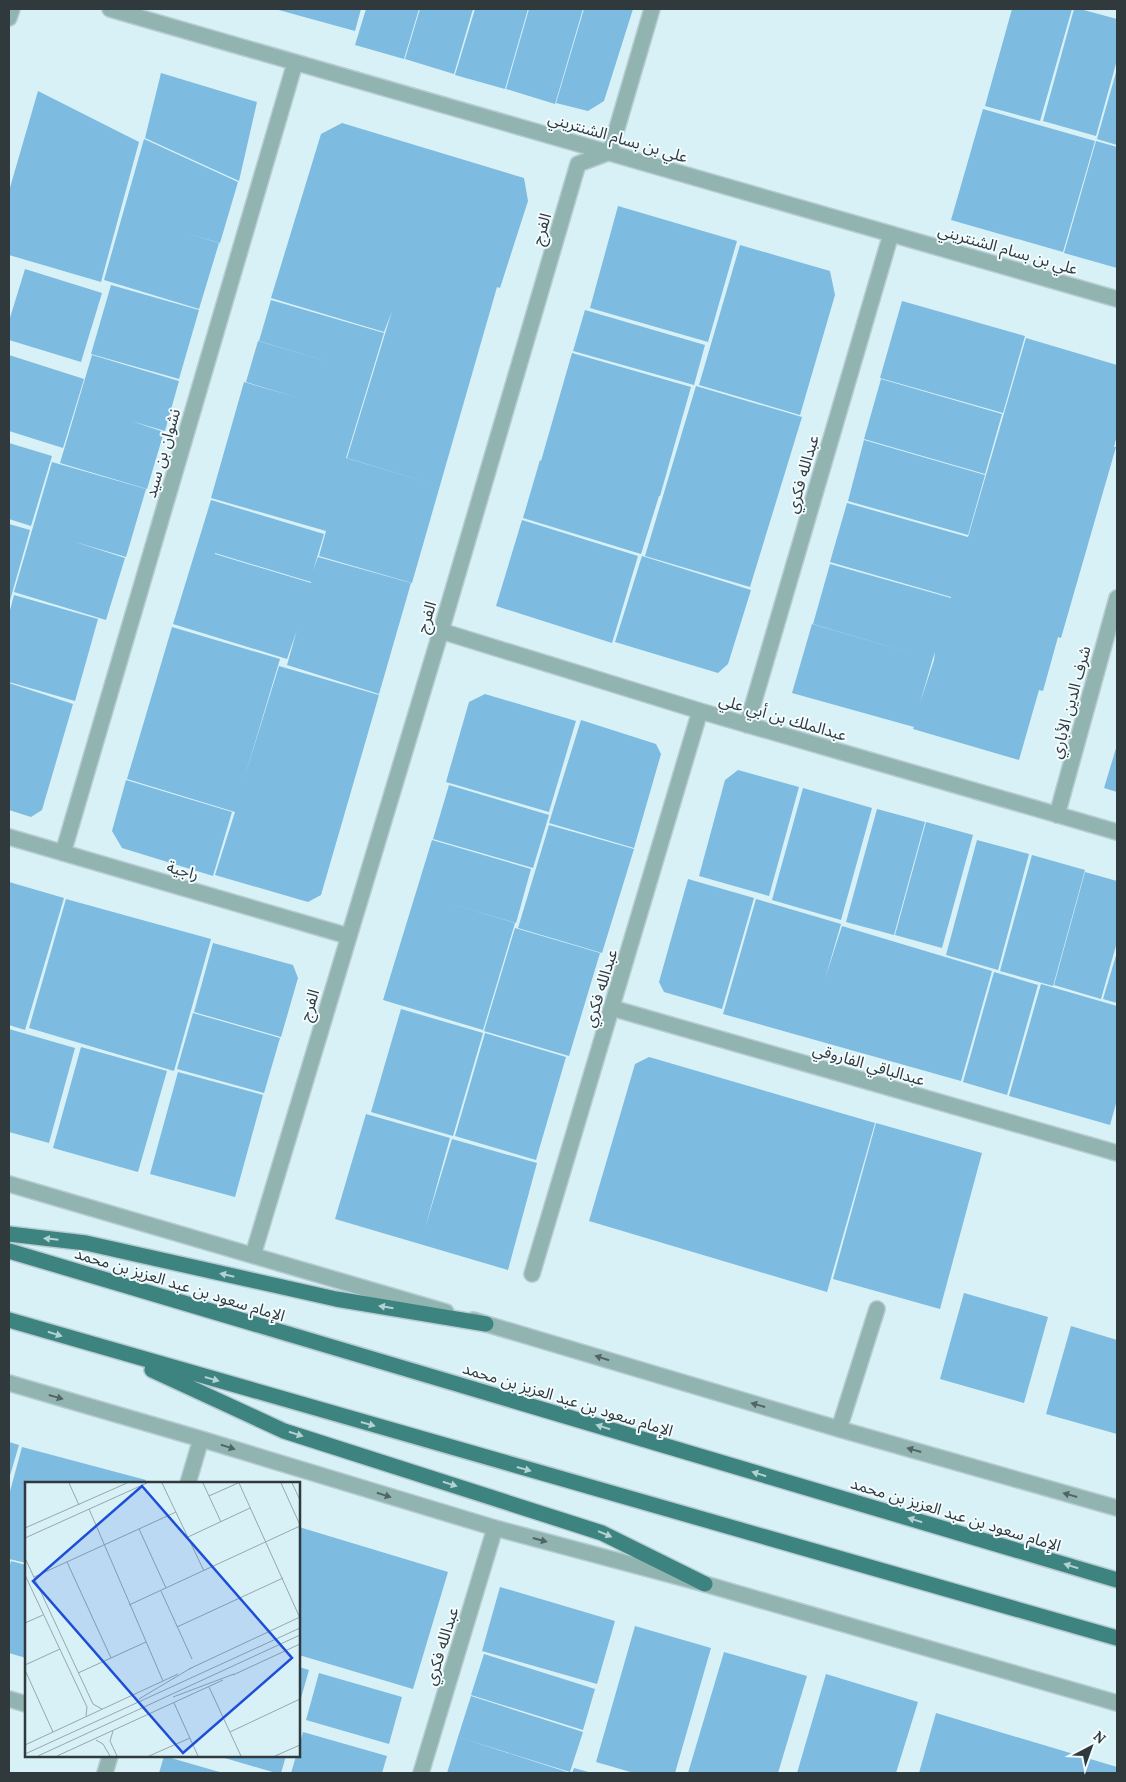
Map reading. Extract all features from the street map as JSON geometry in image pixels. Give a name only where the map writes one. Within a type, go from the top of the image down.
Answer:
[{"type":"main road","points":[[9,1234],[86,1243],[336,1299],[486,1324]]},
{"type":"main road","name":"الإمام سعود بن عبد العزيز بن محمد","points":[[9,1251],[1117,1580]]},
{"type":"main road","points":[[9,1320],[108,1350],[1117,1638]]},
{"type":"main road","points":[[108,1350],[284,1431],[602,1533],[705,1584]]},
{"type":"street","points":[[9,18],[12,9]]},
{"type":"street","name":"علي بن بسام الشنتريني","points":[[110,9],[1117,299]]},
{"type":"street","points":[[610,152],[652,9]]},
{"type":"street","name":"نشوان بن سيد","points":[[63,853],[295,63]]},
{"type":"street","name":"الفرج","points":[[253,1255],[441,631],[578,164],[610,152]]},
{"type":"street","name":"عبدالله فكري","points":[[747,725],[891,234]]},
{"type":"street","name":"شرف الدين الأباري","points":[[1057,815],[1117,598]]},
{"type":"street","name":"عبدالملك بن أبي علي","points":[[441,631],[747,725],[1117,832]]},
{"type":"street","name":"عبدالله فكري","points":[[532,1274],[700,711]]},
{"type":"street","name":"راجية","points":[[9,837],[348,936]]},
{"type":"street","name":"عبدالباقي الفاروقي","points":[[612,1008],[1117,1153]]},
{"type":"street","points":[[9,1184],[839,1429],[1117,1508]]},
{"type":"street","points":[[839,1429],[877,1309]]},
{"type":"street","points":[[9,1383],[495,1528],[705,1584],[1117,1703]]},
{"type":"street","points":[[188,1482],[201,1439]]},
{"type":"street","name":"عبدالله فكري","points":[[420,1773],[495,1528]]},
{"type":"street","points":[[9,1699],[25,1704]]},
{"type":"street","points":[[105,1773],[110,1757]]},
{"type":"building","points":[[275,9],[361,9],[355,31]]},
{"type":"building","points":[[366,9],[419,9],[404,59],[355,45]]},
{"type":"building","points":[[420,9],[473,9],[454,74],[405,59]]},
{"type":"building","points":[[475,9],[528,9],[505,89],[455,75]]},
{"type":"building","points":[[529,9],[583,9],[555,104],[506,89]]},
{"type":"building","points":[[584,9],[633,9],[604,101],[588,111],[556,103]]},
{"type":"building","points":[[1012,9],[1072,9],[1040,121],[985,106]]},
{"type":"building","points":[[1074,9],[1117,19],[1117,60],[1096,136],[1043,121]]},
{"type":"building","points":[[1117,69],[1117,145],[1097,139]]},
{"type":"building","points":[[161,73],[257,102],[239,181],[145,138]]},
{"type":"building","points":[[38,91],[139,142],[101,282],[9,255],[9,191]]},
{"type":"building","points":[[983,109],[1095,141],[1063,252],[951,220]]},
{"type":"building","points":[[342,123],[524,178],[528,201],[500,288],[497,287],[412,583],[319,556],[326,531],[211,498],[244,382],[299,398],[246,382],[258,341],[336,364],[259,341],[271,300],[384,333],[346,458],[436,485],[347,458],[392,311],[384,332],[271,298],[321,134]]},
{"type":"building","points":[[144,139],[238,182],[220,243],[182,232],[219,243],[199,309],[104,280]]},
{"type":"building","points":[[1096,141],[1117,147],[1117,268],[1064,253]]},
{"type":"building","points":[[618,206],[737,241],[708,342],[590,308]]},
{"type":"building","points":[[740,245],[830,271],[835,295],[800,415],[699,385]]},
{"type":"building","points":[[25,269],[102,293],[81,362],[9,340],[9,321]]},
{"type":"building","points":[[111,285],[199,310],[179,379],[91,354]]},
{"type":"building","points":[[902,301],[1025,336],[1003,413],[880,378]]},
{"type":"building","points":[[585,310],[705,345],[694,385],[573,351]]},
{"type":"building","points":[[1026,338],[1117,365],[1117,435],[1114,447],[1116,447],[1061,638],[1058,637],[1043,691],[1039,690],[1019,760],[913,729],[914,727],[792,693],[812,624],[918,655],[813,624],[830,564],[951,598],[830,562],[847,503],[968,537]],"holes":[[[935,652],[934,660],[920,703]]]},
{"type":"building","points":[[572,353],[691,387],[660,496],[641,554],[523,518]]},
{"type":"building","points":[[9,355],[84,379],[63,448],[9,431]]},
{"type":"building","points":[[92,355],[179,381],[165,431],[131,421],[164,432],[147,489],[60,463]]},
{"type":"building","points":[[881,379],[1002,414],[985,474],[864,439]]},
{"type":"building","points":[[696,386],[802,417],[750,587],[645,556]]},
{"type":"building","points":[[864,440],[985,475],[968,535],[848,501]]},
{"type":"building","points":[[9,443],[52,456],[31,526],[9,519]]},
{"type":"building","points":[[52,462],[146,489],[126,557],[72,541],[125,558],[106,620],[14,592]]},
{"type":"building","points":[[211,500],[324,534],[313,571],[318,557],[411,583],[379,694],[287,665],[297,630],[287,659],[173,624]],"holes":[[[215,553],[311,582],[311,583]]]},
{"type":"building","points":[[522,520],[638,556],[612,643],[496,606]]},
{"type":"building","points":[[9,524],[30,530],[9,604]]},
{"type":"building","points":[[642,556],[751,590],[728,664],[718,673],[615,642]]},
{"type":"building","points":[[14,595],[98,619],[75,701],[9,682],[9,614]]},
{"type":"building","points":[[172,627],[280,659],[244,779],[279,666],[379,695],[321,895],[308,902],[215,875],[235,812],[127,779]]},
{"type":"building","points":[[9,683],[73,704],[42,810],[31,817],[9,810]]},
{"type":"building","points":[[485,694],[576,721],[549,812],[446,782],[469,702]]},
{"type":"building","points":[[581,720],[656,744],[661,754],[634,848],[549,823]]},
{"type":"building","points":[[1117,745],[1117,792],[1104,788]]},
{"type":"building","points":[[738,770],[799,787],[769,896],[699,876],[725,780]]},
{"type":"building","points":[[126,780],[232,812],[213,876],[122,848],[112,831]]},
{"type":"building","points":[[449,785],[549,815],[533,868],[433,839]]},
{"type":"building","points":[[803,788],[872,808],[841,920],[772,900]]},
{"type":"building","points":[[877,809],[925,822],[894,935],[846,922]]},
{"type":"building","points":[[926,822],[973,835],[942,948],[895,935]]},
{"type":"building","points":[[549,825],[634,849],[602,953],[518,928]]},
{"type":"building","points":[[432,840],[531,869],[516,923],[445,902],[515,923],[483,1030],[383,1000]]},
{"type":"building","points":[[977,840],[1029,854],[998,970],[946,955]]},
{"type":"building","points":[[1032,855],[1085,870],[1053,986],[1000,971]]},
{"type":"building","points":[[1085,872],[1117,881],[1117,942],[1101,999],[1054,985]]},
{"type":"building","points":[[688,879],[754,898],[722,1009],[664,992],[659,982]]},
{"type":"building","points":[[9,882],[64,898],[25,1030],[9,1025]]},
{"type":"building","points":[[66,899],[211,939],[174,1071],[29,1028]]},
{"type":"building","points":[[756,899],[841,924],[825,979],[842,926],[992,971],[961,1081],[723,1014]]},
{"type":"building","points":[[515,928],[600,953],[569,1056],[484,1031]]},
{"type":"building","points":[[213,943],[293,965],[298,978],[281,1037],[194,1012]]},
{"type":"building","points":[[1117,952],[1117,1003],[1103,999]]},
{"type":"building","points":[[994,972],[1038,985],[1007,1095],[963,1082]]},
{"type":"building","points":[[1041,984],[1117,1006],[1117,1100],[1110,1125],[1009,1096]]},
{"type":"building","points":[[401,1009],[483,1033],[453,1136],[371,1112]]},
{"type":"building","points":[[193,1013],[280,1038],[264,1093],[177,1069]]},
{"type":"building","points":[[9,1029],[75,1048],[49,1143],[9,1132]]},
{"type":"building","points":[[485,1033],[566,1057],[536,1160],[455,1136]]},
{"type":"building","points":[[81,1047],[167,1071],[138,1172],[53,1148]]},
{"type":"building","points":[[649,1057],[875,1123],[827,1292],[589,1221],[635,1064]]},
{"type":"building","points":[[178,1072],[263,1095],[235,1197],[150,1174]]},
{"type":"building","points":[[366,1114],[450,1138],[425,1228],[452,1139],[537,1163],[508,1270],[335,1219]]},
{"type":"building","points":[[876,1123],[982,1153],[940,1309],[833,1279]]},
{"type":"building","points":[[964,1293],[1048,1317],[1024,1403],[940,1379]]},
{"type":"building","points":[[1071,1326],[1117,1340],[1117,1434],[1046,1414]]},
{"type":"building","points":[[9,1442],[19,1445],[9,1479]]},
{"type":"building","points":[[22,1447],[146,1480],[145,1482],[25,1482],[25,1563],[9,1559],[9,1495]]},
{"type":"building","points":[[300,1527],[448,1572],[413,1689],[300,1655]]},
{"type":"building","points":[[11,1561],[25,1565],[25,1658],[9,1653],[9,1568]]},
{"type":"building","points":[[500,1587],[615,1621],[597,1684],[482,1651]]},
{"type":"building","points":[[635,1626],[711,1648],[675,1773],[634,1773],[596,1762]]},
{"type":"building","points":[[724,1652],[807,1676],[778,1773],[688,1773]]},
{"type":"building","points":[[484,1654],[595,1689],[583,1730],[471,1695]]},
{"type":"building","points":[[300,1667],[309,1670],[300,1702]]},
{"type":"building","points":[[319,1673],[402,1697],[389,1744],[306,1720]]},
{"type":"building","points":[[826,1674],[918,1702],[896,1773],[797,1773]]},
{"type":"building","points":[[471,1696],[583,1732],[570,1772],[458,1737]]},
{"type":"building","points":[[936,1713],[1117,1767],[1117,1773],[919,1773]]},
{"type":"building","points":[[303,1732],[387,1756],[382,1773],[291,1773],[296,1757],[300,1757],[300,1742]]},
{"type":"building","points":[[458,1737],[570,1773],[447,1773]]},
{"type":"building","points":[[164,1757],[167,1757],[223,1773],[159,1773]]},
{"type":"building","points":[[221,1757],[286,1757],[281,1773]]},
{"type":"building","points":[[574,1768],[592,1773],[572,1773]]}]
